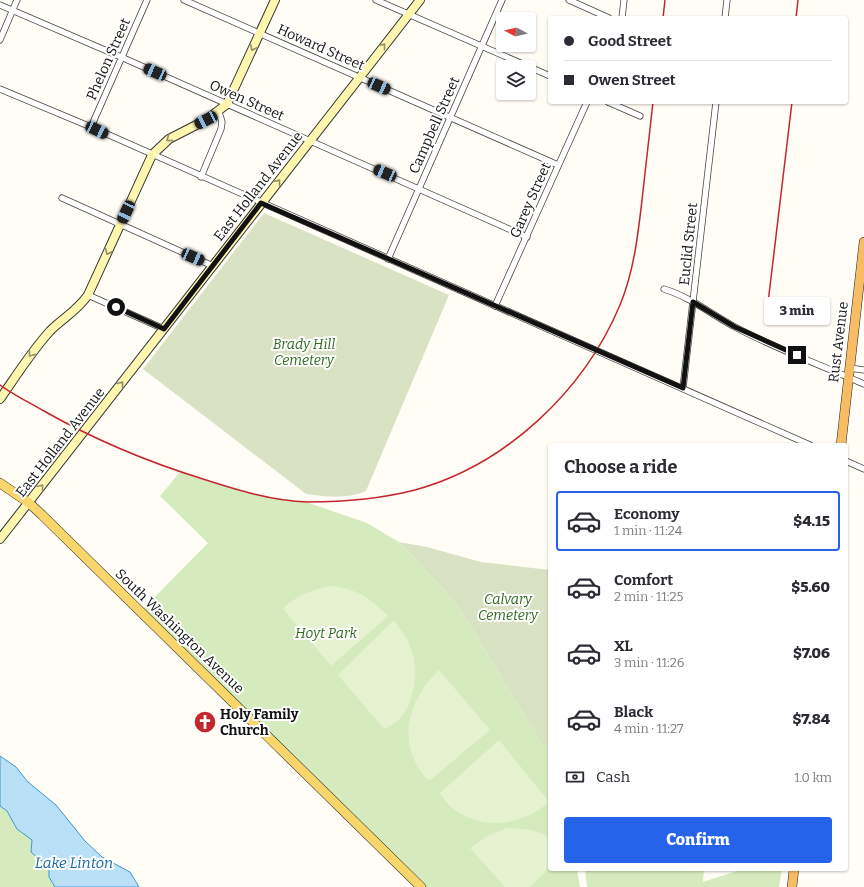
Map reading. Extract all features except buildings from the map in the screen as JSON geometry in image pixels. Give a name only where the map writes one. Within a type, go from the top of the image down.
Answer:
[{"type":"highway","name":"Rust Avenue","points":[[841,443],[849,373],[861,289],[864,242]]},
{"type":"highway","points":[[792,887],[794,871]]},
{"type":"main road","points":[[0,399],[33,350],[52,330],[80,307],[88,295],[152,155],[169,140],[219,112],[227,104],[275,0]]},
{"type":"main road","name":"East Holland Avenue","points":[[0,539],[420,0]]},
{"type":"main road","name":"South Washington Avenue","points":[[0,484],[29,503],[421,887]]},
{"type":"street","points":[[0,40],[17,0]]},
{"type":"street","name":"Phelon Street","points":[[91,127],[147,0]]},
{"type":"street","name":"Howard Street","points":[[184,0],[558,166]]},
{"type":"street","points":[[376,0],[548,75]]},
{"type":"street","name":"Campbell Street","points":[[388,259],[502,0]]},
{"type":"street","points":[[569,0],[605,16]]},
{"type":"street","points":[[622,16],[624,0]]},
{"type":"street","points":[[725,16],[727,0]]},
{"type":"street","name":"Owen Street","points":[[0,6],[121,57],[527,237]]},
{"type":"street","points":[[0,89],[91,127],[201,177],[806,443]]},
{"type":"street","name":"Garey Street","points":[[495,306],[586,104]]},
{"type":"street","points":[[613,104],[640,116]]},
{"type":"street","name":"Euclid Street","points":[[683,388],[716,104]]},
{"type":"street","points":[[201,177],[221,129],[222,122],[219,112]]},
{"type":"street","points":[[62,198],[213,266]]},
{"type":"street","points":[[664,289],[693,302],[735,327],[849,373],[864,384]]},
{"type":"street","points":[[88,295],[164,329]]},
{"type":"street","points":[[849,373],[864,370]]},
{"type":"street","points":[[848,462],[864,469]]},
{"type":"green space","name":"Brady Hill Cemetery","points":[[264,213],[449,295],[366,491],[359,494],[336,497],[306,494],[143,369]]},
{"type":"green space","name":"Hoyt Park","points":[[180,472],[240,491],[274,498],[306,502],[367,523],[399,542],[456,603],[542,744],[548,745],[548,871],[577,871],[580,887],[421,887],[140,612],[208,543],[160,496]]},
{"type":"green space","name":"Calvary Cemetery","points":[[399,542],[427,547],[481,562],[548,570],[548,745],[542,744],[456,603]]},
{"type":"green space","points":[[332,586],[350,590],[363,596],[375,604],[388,616],[331,666],[283,609],[293,600],[305,593]]},
{"type":"green space","points":[[394,620],[410,645],[415,667],[415,678],[411,699],[402,717],[384,729],[338,675]]},
{"type":"green space","points":[[439,670],[490,730],[429,781],[418,768],[412,754],[409,739],[409,724],[419,695]]},
{"type":"green space","points":[[499,740],[548,801],[548,803],[527,816],[514,821],[488,823],[463,815],[451,807],[440,793]]},
{"type":"green space","points":[[0,806],[7,811],[17,829],[32,840],[40,860],[49,865],[49,877],[55,887],[0,887]]},
{"type":"green space","points":[[507,828],[534,831],[548,837],[548,869],[530,887],[505,887],[470,848],[491,834]]},
{"type":"green space","points":[[585,871],[704,871],[703,882],[737,871],[782,871],[779,887],[587,887]]},
{"type":"water","name":"Lake Linton","points":[[0,756],[16,767],[28,782],[56,805],[85,841],[102,857],[130,872],[139,887],[55,887],[49,877],[49,865],[40,860],[31,852],[32,840],[17,829],[7,811],[0,806]]},
{"type":"railway","points":[[663,16],[665,0]]},
{"type":"railway","points":[[796,16],[798,0]]},
{"type":"railway","points":[[0,385],[16,396],[63,422],[122,450],[229,487],[281,500],[308,502],[389,496],[415,490],[448,478],[480,463],[510,443],[538,420],[563,395],[586,367],[605,337],[625,292],[635,253],[653,104]]},
{"type":"railway","points":[[768,303],[792,104]]},
{"type":"place","name":"Holy Family Church","points":[[205,722]]},
{"type":"route","points":[[116,307],[164,329],[261,203],[683,388],[693,302],[735,327],[797,355]]}]
